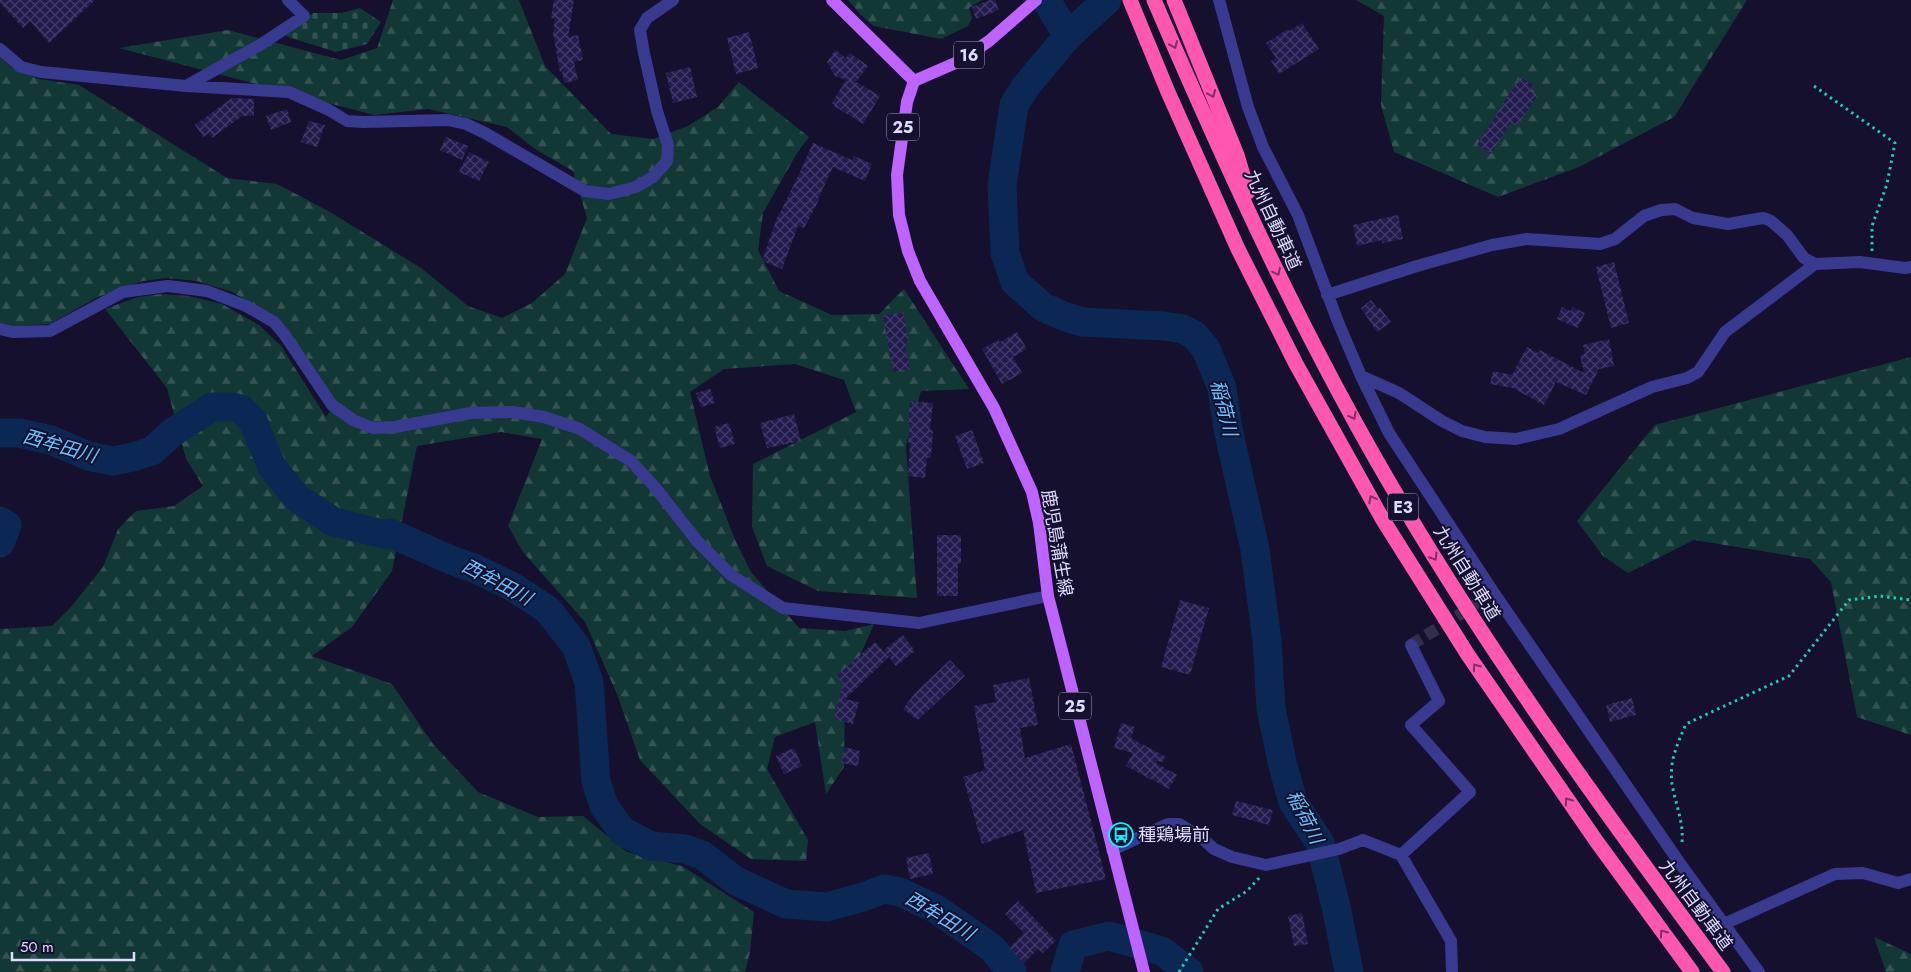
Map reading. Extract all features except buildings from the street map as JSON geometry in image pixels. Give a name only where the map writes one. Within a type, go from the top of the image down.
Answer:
[{"type":"highway","name":"九州自動車道","points":[[1154,0],[1266,249],[1319,355],[1404,507],[1487,642],[1616,827],[1723,972]]},
{"type":"highway","points":[[1174,0],[1237,155],[1266,249]]},
{"type":"highway","name":"E3","points":[[1132,6],[1238,249],[1296,364],[1383,520],[1468,655],[1597,842],[1692,972]]},
{"type":"main road","points":[[832,0],[914,82]]},
{"type":"main road","name":"16","points":[[914,82],[960,61],[988,42],[1036,0]]},
{"type":"main road","name":"鹿児島蒲生線","points":[[914,82],[907,102],[897,174],[899,215],[908,251],[920,281],[994,408],[1022,466],[1032,492],[1039,523],[1048,596],[1144,972]]},
{"type":"street","points":[[186,86],[260,45],[304,16],[288,0]]},
{"type":"street","points":[[0,49],[21,67],[41,72],[186,86],[290,92],[322,106],[347,121],[448,120],[466,124],[485,133],[584,191],[609,194],[636,187],[654,178],[667,161],[668,145],[657,111],[640,30],[647,18],[672,0]]},
{"type":"street","points":[[1218,0],[1248,107],[1264,147],[1298,215],[1327,296],[1361,376],[1389,432],[1494,592],[1679,862],[1760,972]]},
{"type":"street","points":[[1327,296],[1417,266],[1492,245],[1527,239],[1600,244],[1615,239],[1644,216],[1661,210],[1675,209],[1693,218],[1728,224],[1757,219],[1771,221],[1787,235],[1804,258],[1815,264],[1860,262],[1905,268],[1911,267]]},
{"type":"street","points":[[1361,376],[1399,393],[1442,422],[1462,431],[1485,437],[1516,438],[1559,429],[1652,387],[1687,378],[1698,372],[1725,332],[1815,264]]},
{"type":"street","points":[[0,329],[13,332],[50,331],[123,292],[168,286],[207,291],[246,306],[274,322],[332,405],[353,420],[373,428],[395,427],[471,413],[513,412],[544,417],[580,429],[630,461],[654,486],[697,541],[731,576],[783,608],[918,623],[1048,596]]},
{"type":"street","points":[[1401,855],[1470,792],[1411,725],[1439,701],[1411,645]]},
{"type":"street","points":[[1112,850],[1168,824],[1179,824],[1202,838],[1214,849],[1232,857],[1266,865],[1283,863],[1339,849],[1363,840],[1401,855],[1450,941],[1452,972]]},
{"type":"street","points":[[1724,924],[1835,874],[1863,874],[1898,883],[1911,879]]},
{"type":"path","points":[[1814,86],[1895,143],[1887,184],[1872,226],[1871,264]]},
{"type":"path","points":[[1679,862],[1682,838],[1672,783],[1673,752],[1686,724],[1789,676],[1849,600],[1880,596],[1911,600]]},
{"type":"path","points":[[1179,972],[1218,909],[1247,890],[1260,876],[1266,865]]},
{"type":"green space","points":[[393,0],[519,0],[545,66],[611,134],[653,139],[688,126],[718,107],[739,82],[809,137],[797,153],[763,213],[758,250],[779,291],[832,315],[879,314],[904,289],[969,389],[921,391],[906,446],[917,598],[818,591],[767,566],[752,527],[753,464],[856,412],[844,380],[795,364],[724,369],[690,392],[710,476],[736,542],[751,572],[799,628],[845,631],[874,624],[845,690],[844,767],[826,794],[815,722],[775,737],[767,769],[808,840],[806,861],[751,859],[700,824],[640,760],[617,694],[585,622],[523,552],[508,526],[542,439],[501,432],[417,446],[392,571],[352,627],[312,656],[392,684],[433,744],[478,792],[538,817],[583,816],[627,852],[682,866],[754,912],[750,952],[745,972],[0,972],[0,629],[52,626],[71,607],[103,567],[118,529],[136,511],[174,506],[203,486],[186,459],[167,388],[105,309],[138,297],[161,294],[189,296],[222,304],[259,325],[281,346],[326,417],[336,402],[271,315],[232,292],[197,281],[166,278],[143,281],[98,297],[50,324],[9,327],[0,324],[0,57],[12,68],[39,79],[79,85],[227,178],[277,184],[330,212],[421,268],[468,306],[502,318],[532,303],[565,274],[587,218],[573,171],[535,149],[507,127],[428,109],[374,115],[119,48],[228,30],[341,60],[377,48]]},
{"type":"green space","points":[[848,0],[982,0],[969,8],[972,18],[968,26],[941,39],[874,26]]},
{"type":"green space","points":[[1356,0],[1747,0],[1674,117],[1579,167],[1498,197],[1394,152],[1381,105],[1384,16]]},
{"type":"green space","points":[[360,8],[381,22],[367,44],[336,52],[285,36],[313,13],[341,13]]},
{"type":"green space","points":[[1911,357],[1911,735],[1857,717],[1831,582],[1810,559],[1694,540],[1628,573],[1603,556],[1577,521],[1655,425]]},
{"type":"green space","points":[[1874,937],[1911,954],[1911,972],[1886,972]]},
{"type":"waterway","name":"稲荷川","points":[[1046,0],[1068,36]]},
{"type":"waterway","name":"稲荷川","points":[[1107,0],[1068,36],[1026,86],[1014,105],[1002,185],[1005,253],[1015,282],[1043,307],[1083,322],[1164,326],[1183,329],[1194,335],[1206,349],[1222,388],[1228,429],[1255,549],[1267,641],[1271,709],[1283,766],[1293,802],[1320,843],[1336,906],[1349,972]]},
{"type":"waterway","name":"西牟田川","points":[[0,433],[19,433],[51,440],[88,456],[113,461],[152,451],[173,432],[212,407],[241,409],[253,421],[272,467],[297,498],[334,522],[387,535],[390,533],[476,569],[513,587],[548,610],[576,646],[589,682],[596,781],[604,806],[622,831],[651,846],[685,849],[702,855],[736,881],[786,904],[827,907],[884,889],[900,892],[936,909],[992,948],[1012,972]]},
{"type":"waterway","name":"西牟田川","points":[[0,521],[7,525],[0,543]]},
{"type":"waterway","name":"西牟田川","points":[[1065,972],[1073,945],[1109,936],[1162,951],[1189,972]]},
{"type":"tunnel","points":[[1411,645],[1494,593]]},
{"type":"place","name":"種鶏場前","points":[[1121,835]]}]
